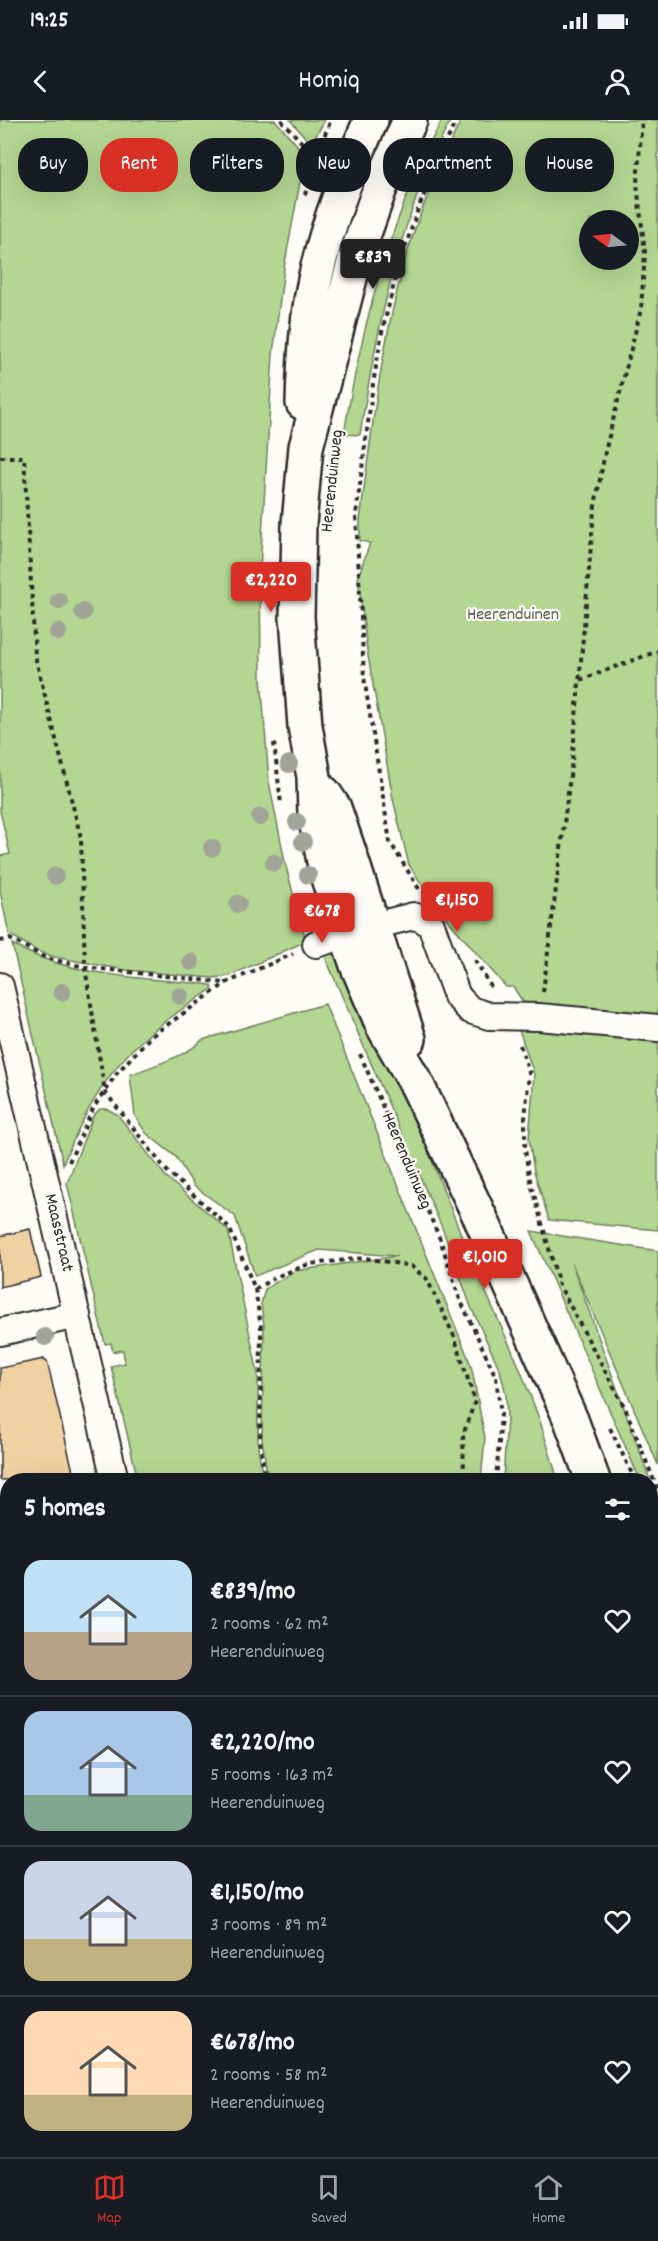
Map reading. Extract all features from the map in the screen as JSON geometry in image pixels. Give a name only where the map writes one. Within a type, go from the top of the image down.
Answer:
[{"type":"main road","name":"Heerenduinweg","points":[[371,120],[338,198],[315,281],[305,362],[303,403],[306,447],[299,524],[297,616],[305,726],[314,777],[334,808],[345,935],[411,1046],[417,1085],[526,1319],[571,1420],[590,1473]]},
{"type":"main road","name":"Heerenduinweg","points":[[306,447],[355,259],[380,188],[410,120]]},
{"type":"street","points":[[345,935],[413,916],[423,919],[430,925],[458,996],[464,1005],[478,1014],[658,1028]]},
{"type":"street","name":"Maasstraat","points":[[0,986],[113,1473]]},
{"type":"street","points":[[0,1332],[77,1315]]},
{"type":"path","points":[[281,120],[297,138]]},
{"type":"path","points":[[422,892],[414,883],[390,842],[364,677],[356,515],[373,384],[382,332],[397,272],[418,209],[456,120]]},
{"type":"path","points":[[539,1017],[562,850],[580,680],[594,512],[605,452],[641,309],[645,253],[637,184],[642,120]]},
{"type":"path","points":[[0,457],[24,457],[35,656],[81,838],[85,967],[105,1092],[167,1171],[229,1227],[255,1289],[261,1327],[260,1440],[264,1473]]},
{"type":"path","points":[[580,680],[658,651]]},
{"type":"path","points":[[45,1178],[65,1173],[94,1107],[117,1073],[150,1037],[226,983],[345,935]]},
{"type":"path","points":[[0,941],[10,939],[46,958],[85,967],[226,983]]},
{"type":"path","points":[[472,955],[509,1017],[529,1072],[525,1139],[529,1176],[559,1285],[626,1410],[651,1473]]},
{"type":"path","name":"Heerenduinweg","points":[[356,1044],[441,1239],[459,1297],[496,1377],[501,1415],[497,1473]]},
{"type":"path","points":[[255,1289],[278,1276],[309,1264],[365,1258],[411,1266],[427,1279],[454,1336],[475,1401],[463,1435],[464,1473]]},
{"type":"green space","points":[[0,120],[275,120],[296,144],[296,192],[298,192],[284,268],[273,354],[260,569],[261,677],[269,782],[286,867],[306,941],[229,976],[213,978],[126,970],[55,957],[37,951],[9,934],[0,891],[0,856],[10,854],[0,811]]},
{"type":"green space","points":[[290,120],[325,120],[314,138],[306,138]]},
{"type":"green space","points":[[442,120],[451,120],[442,138],[433,138]]},
{"type":"green space","name":"Heerenduinen","points":[[461,120],[658,120],[658,1230],[549,1220],[534,1171],[529,1139],[534,1074],[518,1027],[539,1025],[513,987],[506,987],[439,910],[409,865],[393,799],[367,650],[358,577],[370,543],[360,541],[360,521],[389,327],[404,264],[430,192],[513,192],[513,138],[453,138]]},
{"type":"green space","points":[[408,192],[418,192],[392,274],[374,354],[360,435],[344,434],[369,313]]},
{"type":"green space","points":[[12,944],[59,964],[83,970],[211,985],[213,988],[141,1041],[121,1062],[92,1104],[63,1164]]},
{"type":"green space","points":[[341,947],[423,1138],[470,1257],[518,1364],[539,1418],[556,1473],[503,1473],[507,1418],[506,1395],[500,1370],[471,1307],[443,1230],[325,954]]},
{"type":"green space","points":[[325,1004],[471,1365],[485,1438],[482,1473],[267,1473],[262,1439],[264,1325],[261,1304],[265,1289],[295,1271],[397,1256],[319,1250],[255,1276],[235,1216],[194,1186],[176,1157],[146,1133],[135,1116],[130,1075],[179,1056],[202,1040]]},
{"type":"green space","points":[[100,1109],[107,1109],[118,1115],[167,1178],[228,1230],[258,1374],[258,1446],[262,1473],[136,1473],[111,1366],[125,1363],[123,1350],[113,1352],[111,1343],[105,1344],[67,1183],[93,1116]]},
{"type":"green space","points":[[531,1231],[658,1251],[658,1465],[572,1264],[647,1473],[637,1473]]},
{"type":"building","points":[[30,1229],[41,1277],[0,1287],[0,1236]]},
{"type":"building","points":[[44,1359],[47,1361],[73,1473],[0,1473],[0,1368]]}]
